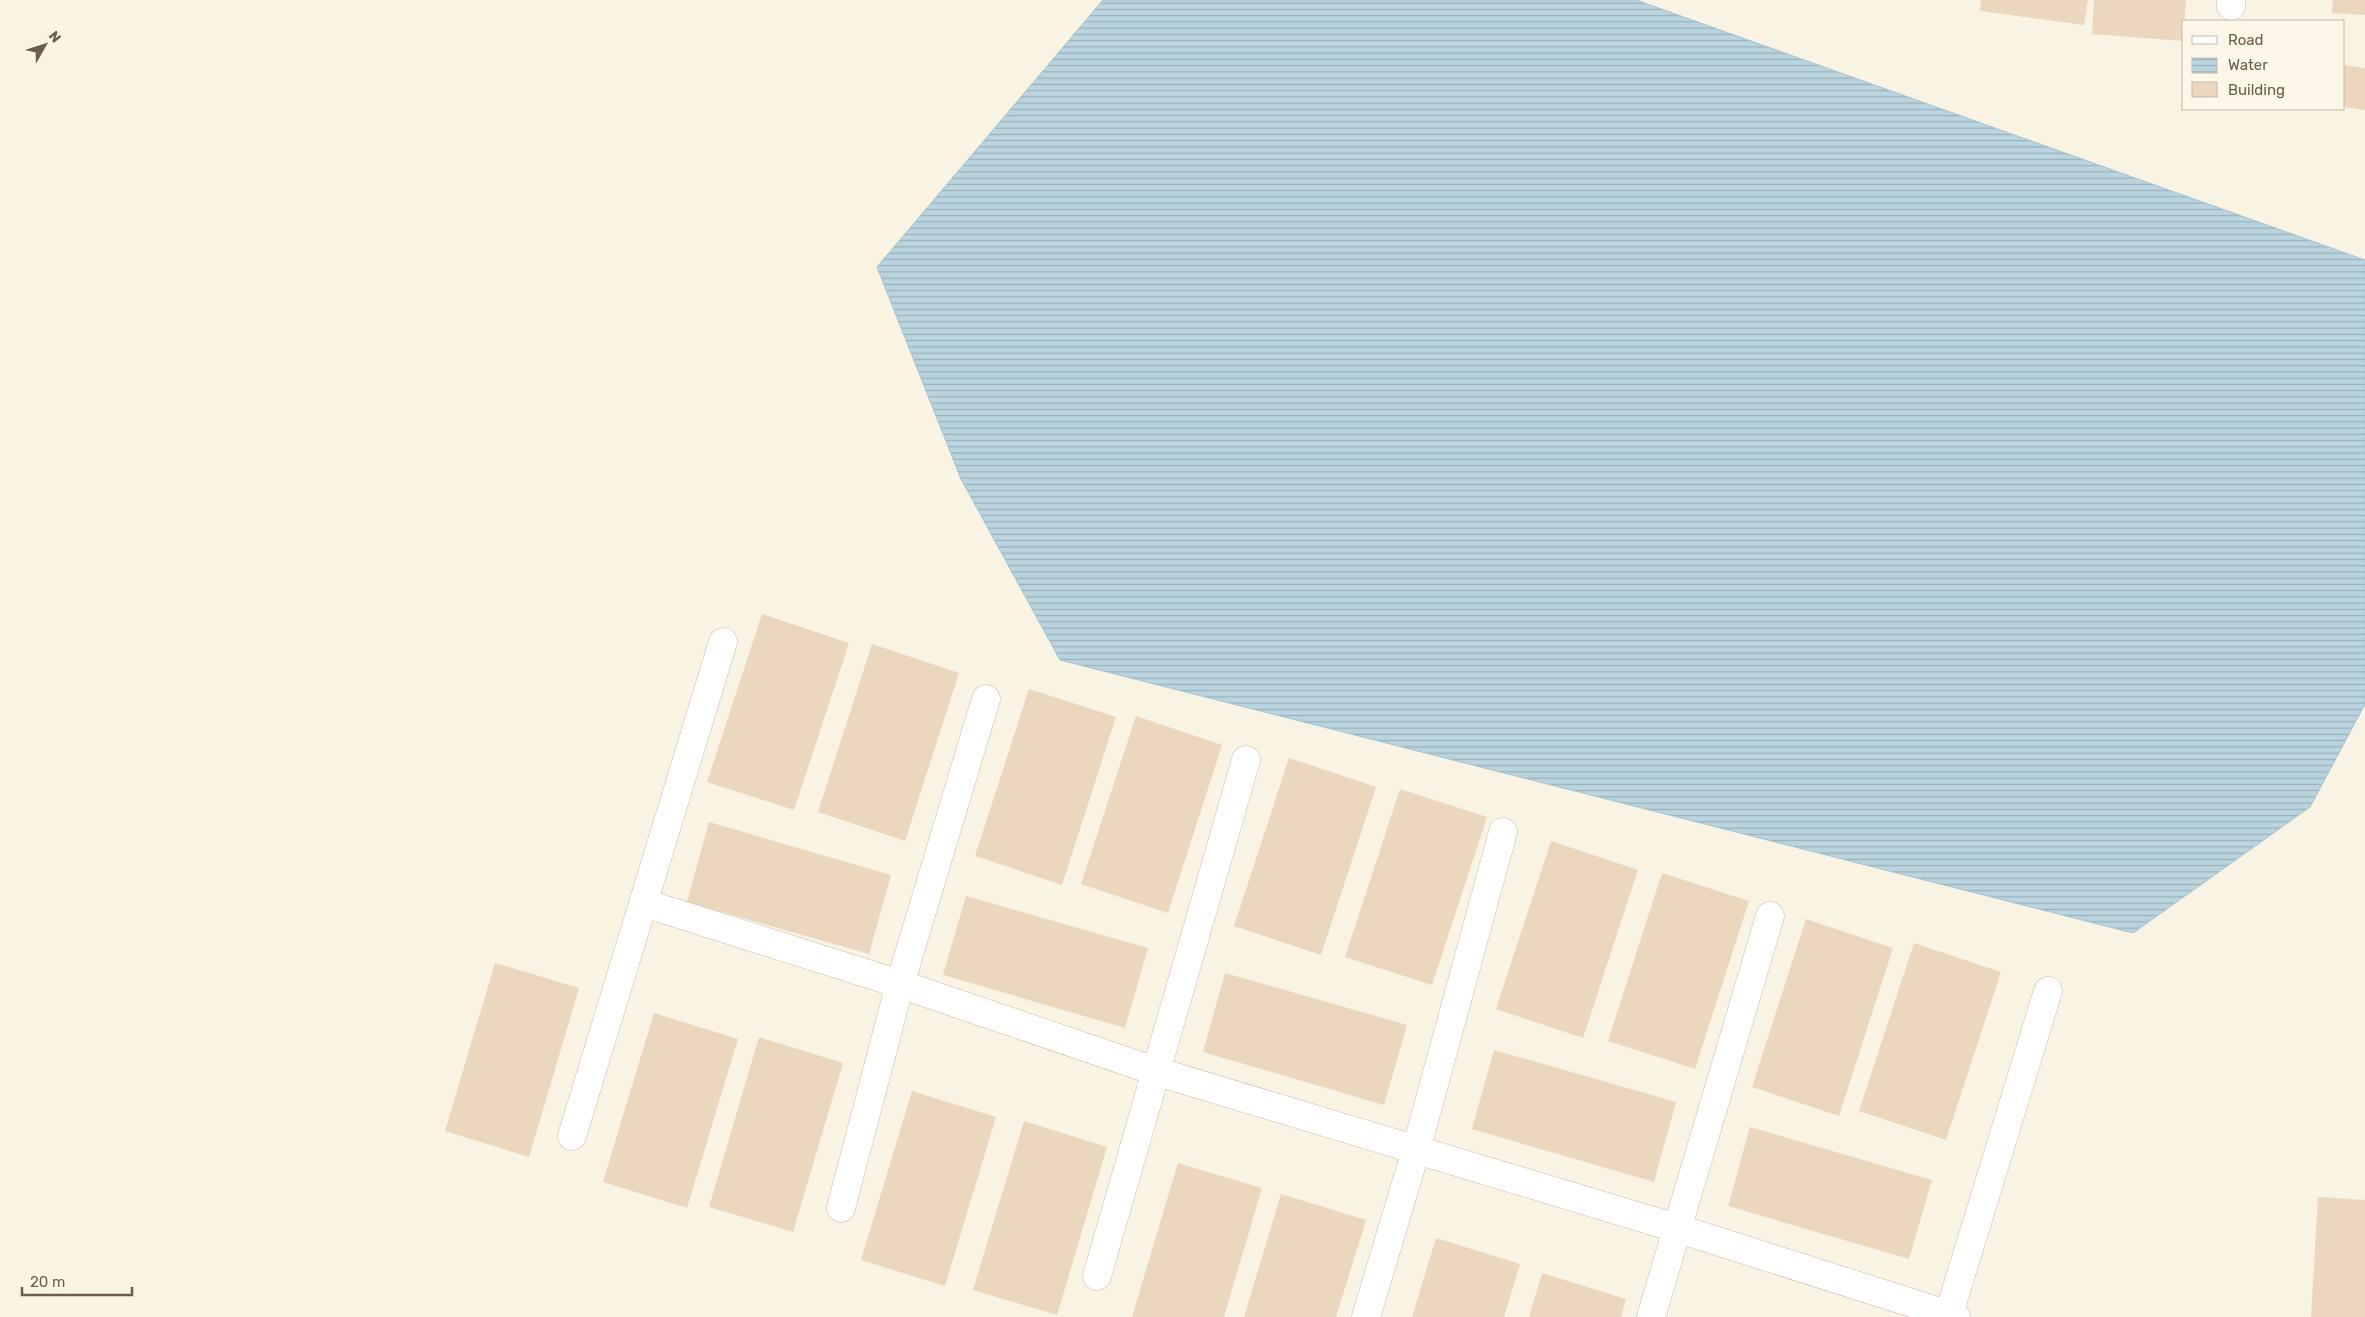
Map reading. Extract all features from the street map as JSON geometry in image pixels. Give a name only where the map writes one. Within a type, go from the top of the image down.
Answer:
[{"type":"street","points":[[572,1136],[723,642]]},
{"type":"street","points":[[841,1208],[900,984],[986,700]]},
{"type":"street","points":[[1098,1276],[1155,1071],[1246,760]]},
{"type":"street","points":[[1366,1317],[1416,1150],[1503,832]]},
{"type":"street","points":[[644,903],[900,984],[1155,1071],[1676,1228],[1951,1316],[2048,991]]},
{"type":"street","points":[[1651,1317],[1770,916]]},
{"type":"water","points":[[1103,0],[1636,0],[2365,260],[2365,704],[2310,807],[2133,933],[1060,660],[961,479],[877,267]]},
{"type":"building","points":[[1981,0],[2088,0],[2084,25],[1980,11]]},
{"type":"building","points":[[2094,0],[2186,0],[2185,20],[2182,20],[2182,41],[2092,34]]},
{"type":"building","points":[[2333,0],[2365,0],[2365,15],[2332,13]]},
{"type":"building","points":[[2345,65],[2365,68],[2365,110],[2345,107]]},
{"type":"building","points":[[762,614],[849,643],[794,810],[707,782]]},
{"type":"building","points":[[872,644],[959,673],[905,841],[818,812]]},
{"type":"building","points":[[1029,689],[1116,717],[1062,885],[975,856]]},
{"type":"building","points":[[1136,716],[1222,745],[1168,913],[1081,884]]},
{"type":"building","points":[[1289,758],[1376,787],[1321,955],[1234,926]]},
{"type":"building","points":[[1400,789],[1487,817],[1432,985],[1345,957]]},
{"type":"building","points":[[709,822],[891,875],[869,954],[687,902]]},
{"type":"building","points":[[1551,841],[1638,870],[1583,1038],[1496,1009]]},
{"type":"building","points":[[1662,873],[1749,901],[1695,1069],[1608,1041]]},
{"type":"building","points":[[966,896],[1148,948],[1125,1028],[943,975]]},
{"type":"building","points":[[1806,919],[1893,948],[1839,1116],[1752,1087]]},
{"type":"building","points":[[1914,943],[2001,972],[1946,1140],[1859,1111]]},
{"type":"building","points":[[495,963],[579,988],[529,1157],[445,1131]]},
{"type":"building","points":[[1225,973],[1407,1025],[1384,1105],[1203,1052]]},
{"type":"building","points":[[654,1013],[738,1039],[687,1208],[603,1182]]},
{"type":"building","points":[[759,1037],[843,1063],[793,1232],[709,1207]]},
{"type":"building","points":[[1494,1050],[1676,1102],[1654,1182],[1472,1129]]},
{"type":"building","points":[[912,1091],[996,1117],[945,1286],[861,1260]]},
{"type":"building","points":[[1024,1121],[1107,1147],[1057,1315],[973,1290]]},
{"type":"building","points":[[1750,1127],[1932,1180],[1909,1259],[1728,1206]]},
{"type":"building","points":[[1178,1163],[1262,1188],[1224,1317],[1132,1317]]},
{"type":"building","points":[[1281,1194],[1366,1220],[1336,1317],[1244,1317]]},
{"type":"building","points":[[2318,1197],[2365,1200],[2365,1317],[2311,1317]]},
{"type":"building","points":[[1436,1238],[1520,1264],[1504,1317],[1412,1317]]},
{"type":"building","points":[[1542,1273],[1626,1299],[1621,1317],[1529,1317]]}]
